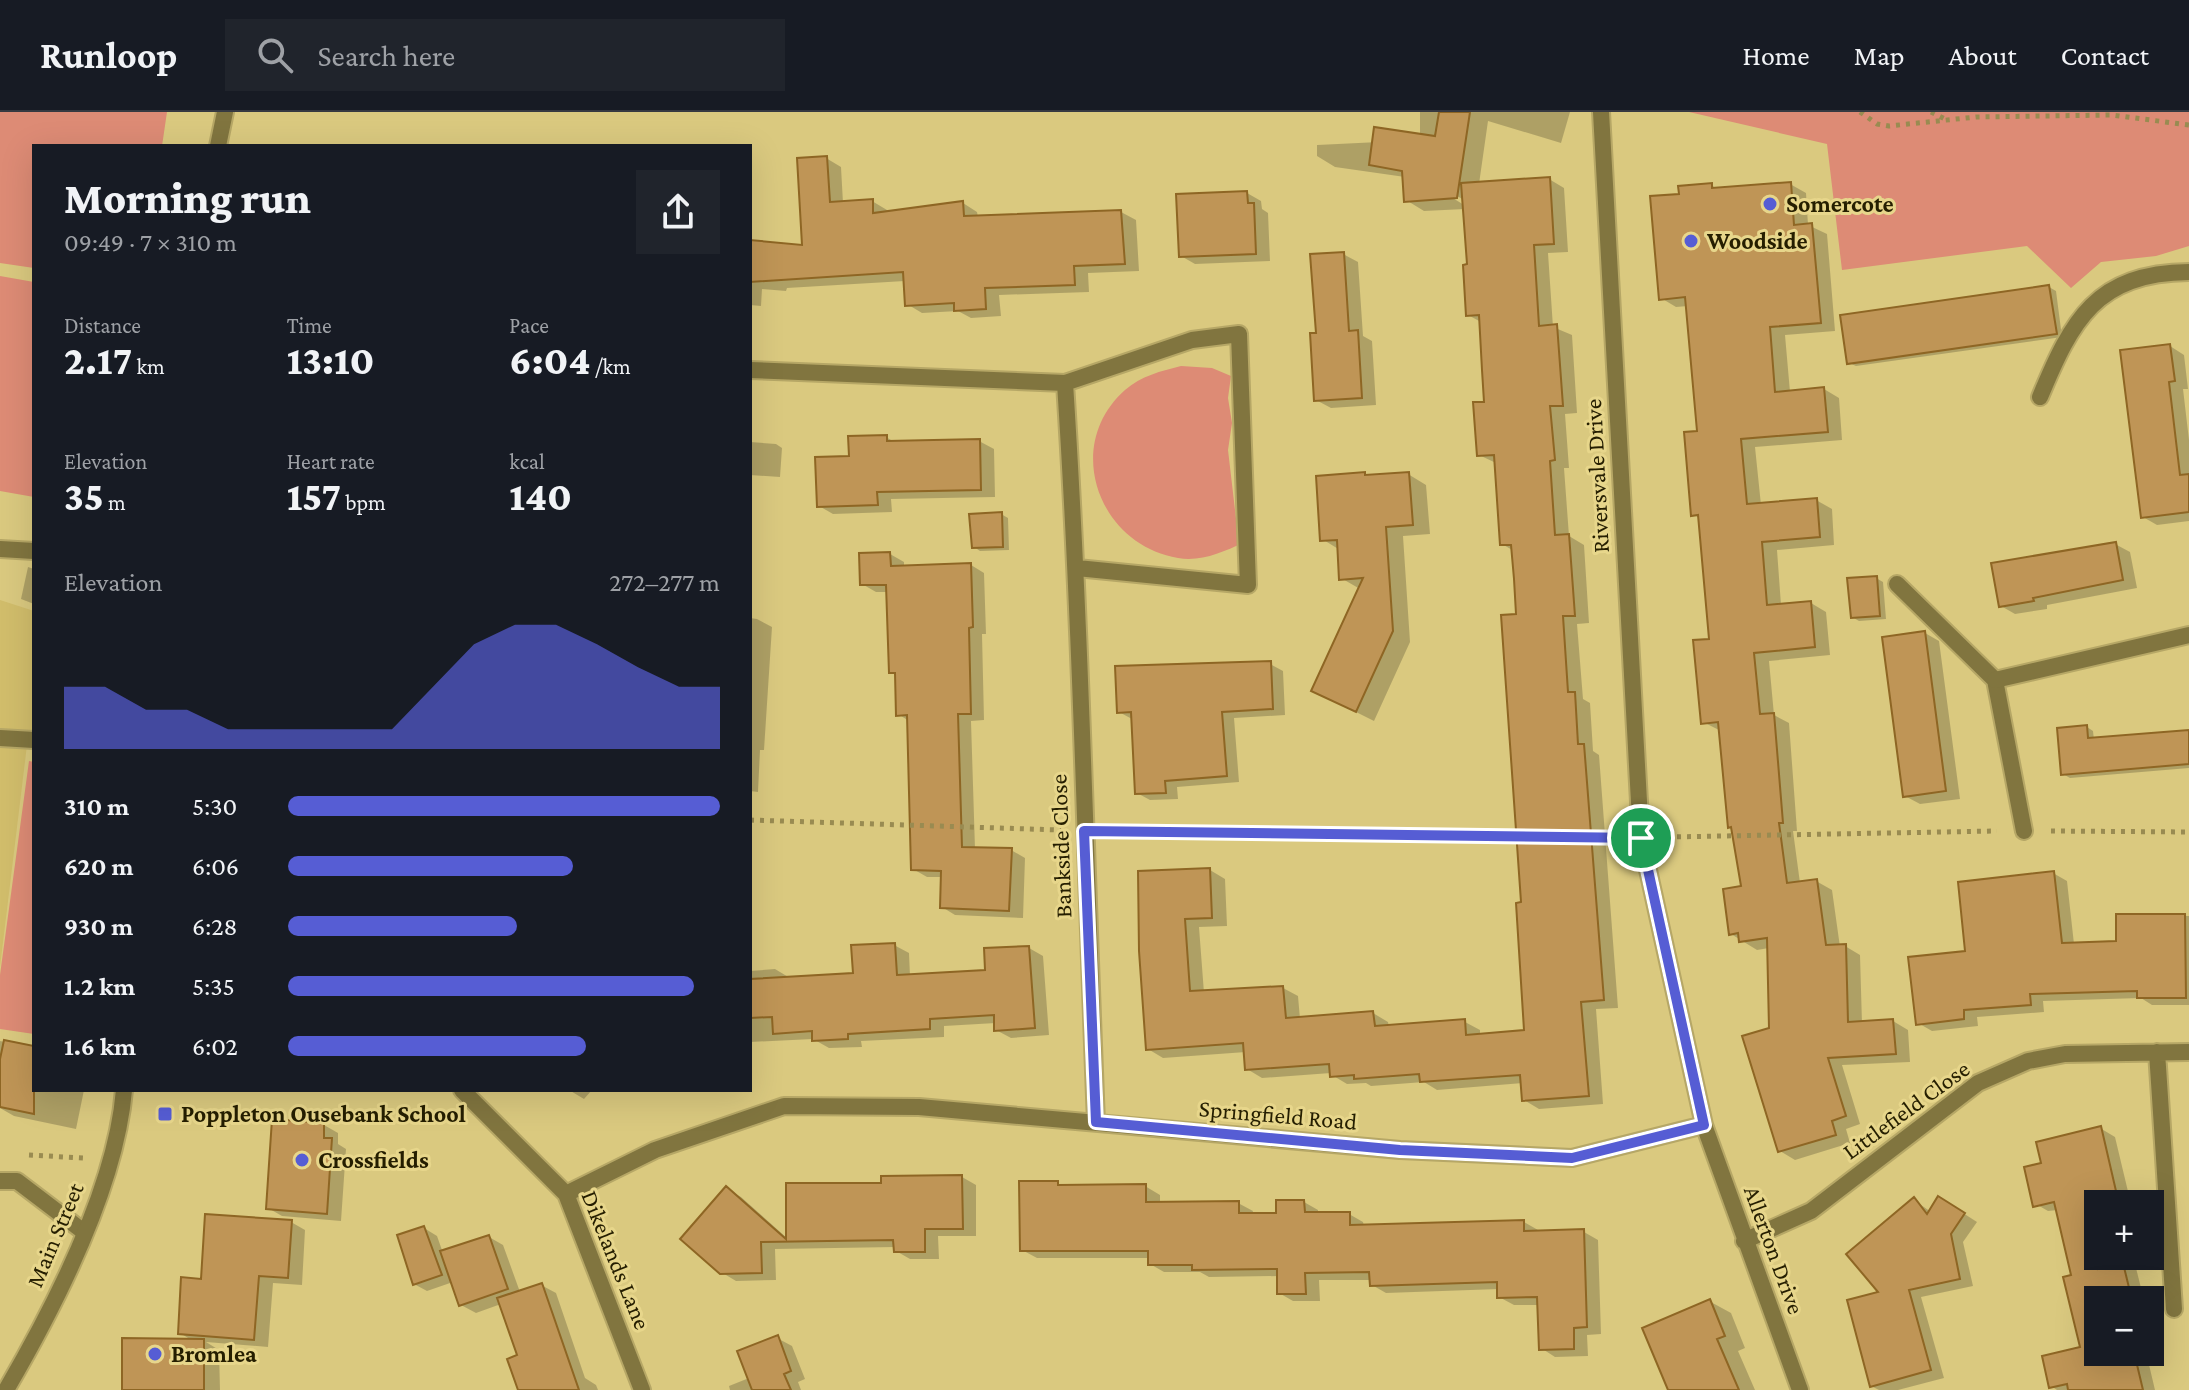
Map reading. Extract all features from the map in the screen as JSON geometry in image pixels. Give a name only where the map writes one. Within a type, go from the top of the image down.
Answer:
[{"type":"street","points":[[218,144],[225,112]]},
{"type":"street","name":"Riversvale Drive","points":[[1601,112],[1641,838]]},
{"type":"street","points":[[2040,397],[2061,346],[2091,304],[2127,282],[2168,272],[2189,272]]},
{"type":"street","points":[[752,370],[1065,383],[1192,340],[1239,334],[1248,585],[1077,568]]},
{"type":"street","name":"Bankside Close","points":[[1065,383],[1077,568],[1096,1122]]},
{"type":"street","points":[[0,549],[32,551]]},
{"type":"street","points":[[1897,584],[1995,680],[2024,831]]},
{"type":"street","points":[[1995,680],[2189,635]]},
{"type":"street","points":[[0,738],[32,740]]},
{"type":"street","points":[[1641,838],[1704,1125]]},
{"type":"street","points":[[2157,1052],[2174,1309]]},
{"type":"street","name":"Littlefield Close","points":[[1744,1241],[1811,1211],[1978,1083],[2028,1061],[2065,1054],[2189,1052]]},
{"type":"street","name":"Main Street","points":[[6,1390],[37,1337],[84,1232],[112,1159],[119,1134],[124,1092]]},
{"type":"street","name":"Dikelands Lane","points":[[464,1092],[566,1194],[642,1390]]},
{"type":"street","name":"Springfield Road","points":[[566,1194],[655,1150],[784,1106],[919,1107],[1400,1150],[1572,1158],[1704,1125]]},
{"type":"street","name":"Allerton Drive","points":[[1704,1125],[1800,1390]]},
{"type":"street","points":[[0,1181],[17,1181],[84,1232]]},
{"type":"path","points":[[1860,112],[1877,124],[1889,126],[1946,119],[2112,115],[2189,125]]},
{"type":"path","points":[[1931,112],[1946,119]]},
{"type":"path","points":[[752,820],[1084,831],[1641,838],[2024,831],[2189,832]]},
{"type":"path","points":[[28,1155],[112,1159]]},
{"type":"shaded area","points":[[0,112],[167,112],[162,144],[32,144],[32,268],[0,263]]},
{"type":"shaded area","points":[[1689,112],[2189,112],[2189,246],[2156,256],[2101,262],[2071,288],[2027,246],[1842,270],[1827,144]]},
{"type":"shaded area","points":[[0,276],[32,282],[32,497],[0,491]]},
{"type":"shaded area","points":[[1181,366],[1212,368],[1231,376],[1228,398],[1232,423],[1228,450],[1237,527],[1243,543],[1195,559],[1178,558],[1150,549],[1128,534],[1110,514],[1098,490],[1093,464],[1096,438],[1106,413],[1125,390],[1144,378]]},
{"type":"shaded area","points":[[0,600],[32,610],[32,731],[27,745],[0,967]]},
{"type":"shaded area","points":[[29,761],[32,762],[32,1034],[0,1029],[0,975]]},
{"type":"building","points":[[1439,112],[1470,112],[1457,198],[1404,202],[1402,171],[1369,165],[1374,127],[1435,136]]},
{"type":"building","points":[[827,156],[830,202],[873,199],[873,213],[963,201],[964,216],[1121,210],[1125,264],[1074,266],[1075,285],[985,288],[986,309],[954,311],[954,303],[905,306],[903,272],[752,282],[752,240],[802,245],[797,158]]},
{"type":"building","points":[[1550,177],[1554,244],[1534,245],[1539,326],[1557,324],[1563,406],[1550,406],[1555,460],[1550,461],[1555,535],[1569,534],[1575,616],[1563,616],[1568,692],[1575,692],[1578,744],[1584,744],[1604,1000],[1581,1002],[1589,1096],[1522,1101],[1520,1075],[1420,1082],[1419,1074],[1354,1079],[1354,1075],[1330,1077],[1329,1064],[1245,1070],[1243,1043],[1146,1050],[1139,951],[1138,871],[1210,868],[1212,918],[1185,919],[1190,991],[1283,986],[1286,1018],[1373,1011],[1375,1026],[1465,1019],[1466,1035],[1524,1030],[1516,903],[1521,902],[1501,615],[1516,614],[1514,579],[1511,545],[1500,545],[1494,455],[1477,456],[1473,402],[1484,402],[1479,315],[1466,316],[1463,265],[1467,264],[1461,183]]},
{"type":"building","points":[[1791,182],[1794,225],[1812,223],[1821,323],[1770,327],[1775,392],[1824,387],[1828,432],[1741,439],[1747,504],[1817,498],[1820,537],[1762,542],[1767,605],[1811,601],[1815,647],[1754,653],[1760,714],[1774,713],[1783,823],[1779,823],[1787,883],[1817,879],[1826,945],[1846,944],[1848,1022],[1893,1019],[1896,1054],[1828,1058],[1846,1116],[1832,1121],[1836,1135],[1778,1152],[1742,1036],[1769,1028],[1767,938],[1739,942],[1738,933],[1729,935],[1723,889],[1741,886],[1731,827],[1728,828],[1718,722],[1701,724],[1693,640],[1709,639],[1698,515],[1691,516],[1684,432],[1697,431],[1685,297],[1659,300],[1650,196],[1679,194],[1678,186],[1712,183],[1712,188]]},
{"type":"building","points":[[1247,191],[1248,203],[1254,203],[1256,254],[1179,257],[1176,194]]},
{"type":"building","points":[[1344,252],[1349,331],[1358,330],[1362,398],[1314,401],[1310,333],[1316,333],[1310,254]]},
{"type":"building","points":[[2049,285],[2057,334],[1847,364],[1840,315]]},
{"type":"building","points":[[2170,344],[2175,381],[2169,382],[2180,475],[2189,474],[2189,512],[2141,518],[2120,350]]},
{"type":"building","points":[[887,435],[887,441],[980,439],[981,490],[877,492],[878,505],[817,507],[815,457],[849,456],[848,436]]},
{"type":"building","points":[[1365,472],[1365,475],[1409,472],[1413,525],[1386,527],[1393,631],[1356,712],[1311,691],[1363,578],[1339,580],[1337,540],[1320,541],[1316,476]]},
{"type":"building","points":[[1002,512],[1003,547],[972,548],[969,514]]},
{"type":"building","points":[[2116,542],[2123,580],[1999,607],[1991,563]]},
{"type":"building","points":[[890,552],[891,566],[971,563],[971,714],[958,714],[962,847],[1012,848],[1009,911],[940,908],[941,871],[911,870],[907,715],[896,716],[895,673],[889,673],[886,585],[860,585],[859,553]]},
{"type":"building","points":[[1877,576],[1880,616],[1851,618],[1847,578]]},
{"type":"building","points":[[1925,631],[1946,791],[1903,797],[1882,637]]},
{"type":"building","points":[[1271,661],[1273,709],[1222,712],[1227,776],[1165,781],[1166,793],[1135,794],[1131,712],[1117,713],[1115,666]]},
{"type":"building","points":[[2087,725],[2088,738],[2189,730],[2189,764],[2061,775],[2057,728]]},
{"type":"building","points":[[2054,871],[2062,943],[2116,941],[2116,914],[2185,914],[2186,998],[2137,998],[2137,991],[2030,994],[2031,1005],[1964,1010],[1964,1019],[1916,1025],[1908,957],[1965,951],[1958,882]]},
{"type":"building","points":[[895,943],[897,975],[985,970],[984,948],[1029,946],[1035,1028],[994,1031],[994,1015],[930,1019],[930,1029],[848,1034],[848,1039],[812,1041],[812,1031],[773,1034],[772,1017],[752,1018],[752,979],[853,973],[851,945]]},
{"type":"building","points":[[4,1040],[32,1046],[34,1114],[0,1107],[0,1059]]},
{"type":"building","name":"Crossfields","points":[[272,1119],[324,1123],[324,1138],[332,1138],[327,1214],[266,1209]]},
{"type":"building","points":[[2101,1126],[2116,1190],[2084,1190],[2084,1270],[2125,1270],[2129,1286],[2084,1286],[2084,1366],[2137,1366],[2143,1390],[2068,1390],[2067,1384],[2049,1388],[2042,1356],[2080,1347],[2063,1277],[2071,1275],[2054,1202],[2033,1207],[2024,1167],[2041,1163],[2036,1142]]},
{"type":"building","points":[[962,1175],[963,1229],[925,1229],[925,1252],[894,1252],[893,1240],[761,1242],[762,1273],[720,1274],[680,1239],[726,1186],[786,1239],[786,1183],[881,1183],[881,1176]]},
{"type":"building","points":[[1019,1181],[1058,1181],[1058,1185],[1146,1184],[1146,1202],[1239,1201],[1239,1213],[1276,1213],[1276,1200],[1304,1200],[1305,1212],[1350,1212],[1350,1225],[1524,1220],[1524,1231],[1584,1229],[1587,1327],[1574,1328],[1574,1349],[1539,1350],[1537,1297],[1497,1298],[1497,1282],[1370,1286],[1369,1272],[1305,1273],[1306,1294],[1277,1294],[1277,1269],[1192,1270],[1192,1265],[1148,1265],[1148,1251],[1020,1251]]},
{"type":"building","points":[[1938,1196],[1965,1213],[1951,1234],[1960,1279],[1909,1290],[1931,1370],[1870,1387],[1847,1300],[1878,1292],[1846,1254],[1914,1197],[1927,1214]]},
{"type":"building","points":[[205,1214],[292,1220],[288,1278],[259,1276],[254,1340],[178,1334],[181,1277],[201,1279]]},
{"type":"building","points":[[424,1226],[442,1275],[413,1285],[397,1235]]},
{"type":"building","points":[[489,1235],[508,1289],[459,1306],[440,1251]]},
{"type":"building","points":[[542,1283],[579,1390],[518,1390],[507,1359],[517,1355],[497,1298]]},
{"type":"building","points":[[1710,1299],[1725,1336],[1717,1339],[1739,1390],[1668,1390],[1642,1328]]},
{"type":"building","points":[[778,1335],[791,1371],[784,1374],[791,1390],[752,1390],[737,1351]]},
{"type":"building","name":"Bromlea","points":[[122,1338],[204,1339],[204,1390],[122,1390]]},
{"type":"place","name":"Somercote","points":[[1770,204]]},
{"type":"place","name":"Woodside","points":[[1691,241]]},
{"type":"place","name":"Poppleton Ousebank School","points":[[165,1114]]},
{"type":"place","name":"Crossfields","points":[[302,1160]]},
{"type":"place","name":"Bromlea","points":[[155,1354]]},
{"type":"route","points":[[1084,831],[1641,838],[1704,1125],[1572,1158],[1400,1150],[1096,1122],[1084,831]]}]
